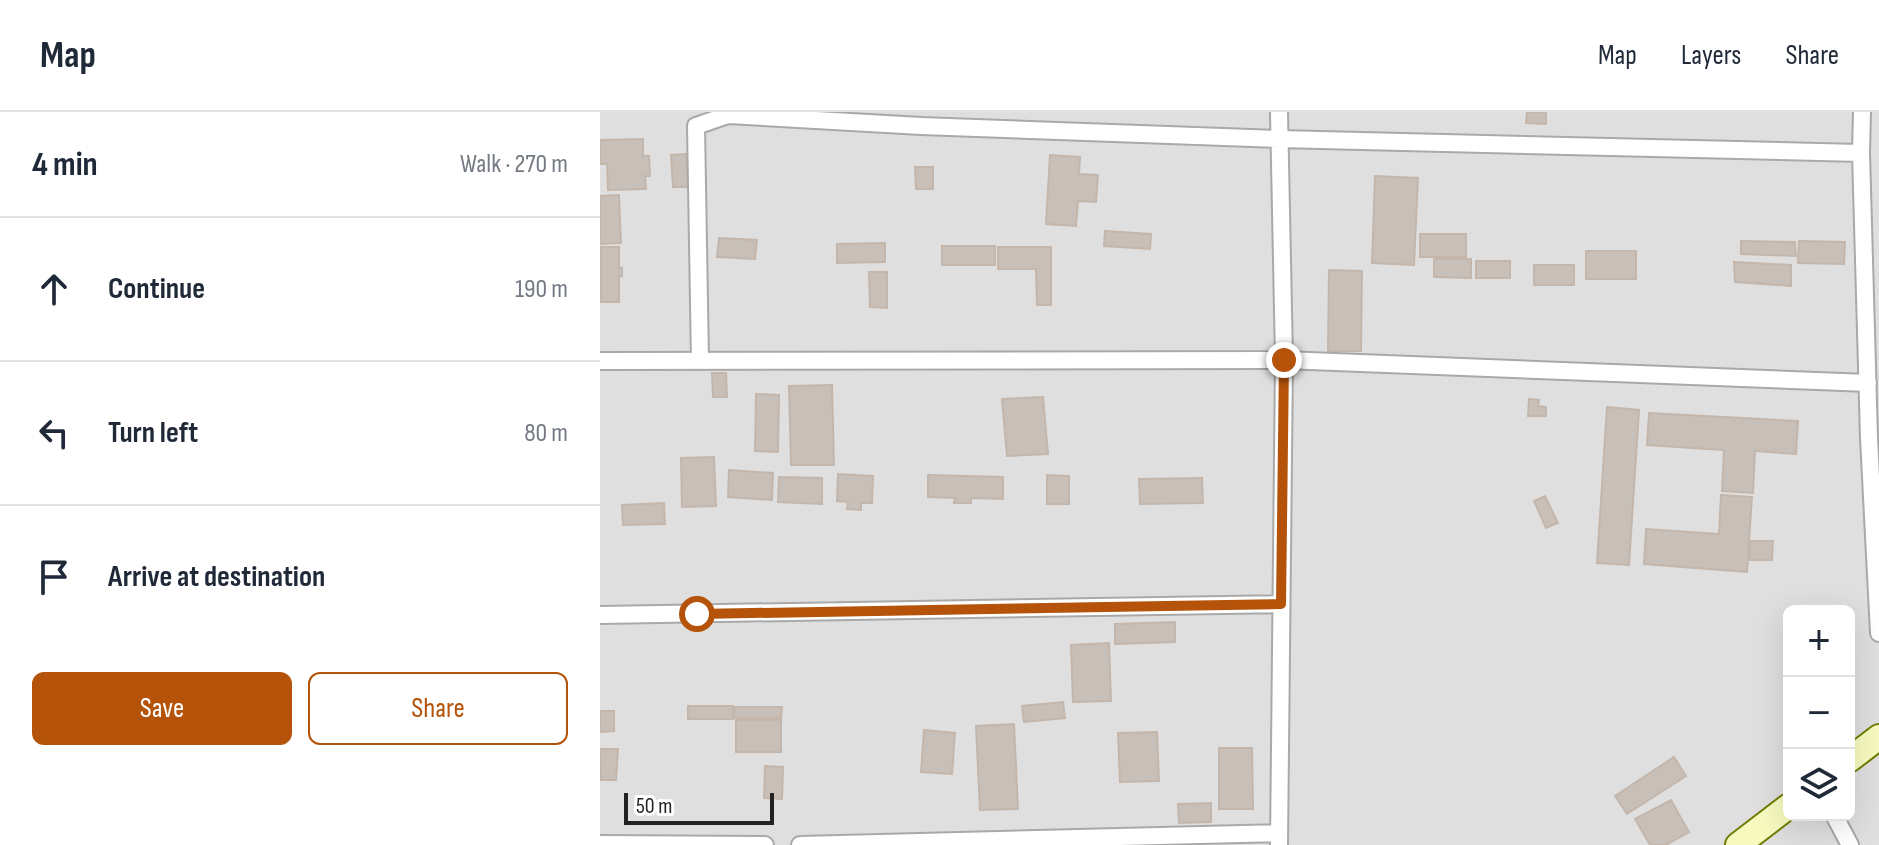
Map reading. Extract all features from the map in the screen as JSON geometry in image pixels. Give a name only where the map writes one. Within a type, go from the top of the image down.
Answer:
[{"type":"street","points":[[800,845],[1278,839],[1284,360],[1279,112]]},
{"type":"street","points":[[1862,112],[1868,383],[1879,633]]},
{"type":"street","points":[[700,361],[696,126],[728,115],[921,126],[1279,139],[1861,153]]},
{"type":"street","points":[[600,361],[1284,360],[1868,383]]},
{"type":"street","points":[[600,615],[1281,604]]},
{"type":"street","points":[[1855,755],[1879,737]]},
{"type":"street","points":[[1738,845],[1783,811]]},
{"type":"street","points":[[1837,821],[1850,845]]},
{"type":"street","points":[[600,844],[765,845]]},
{"type":"shaded area","points":[[600,112],[1879,112],[1879,845],[600,845]]},
{"type":"building","points":[[1527,112],[1546,112],[1546,124],[1526,123]]},
{"type":"building","points":[[643,139],[643,156],[649,156],[650,176],[645,176],[646,189],[608,190],[607,164],[600,164],[600,140]]},
{"type":"building","points":[[686,154],[688,187],[673,187],[671,155]]},
{"type":"building","points":[[1050,155],[1080,157],[1079,174],[1098,175],[1096,202],[1078,201],[1076,226],[1046,224]]},
{"type":"building","points":[[915,167],[933,167],[933,189],[916,189]]},
{"type":"building","points":[[1375,176],[1418,178],[1414,265],[1372,263]]},
{"type":"building","points":[[619,195],[621,243],[600,244],[600,196]]},
{"type":"building","points":[[1105,231],[1151,234],[1150,249],[1104,246]]},
{"type":"building","points":[[1420,234],[1466,234],[1466,257],[1420,257]]},
{"type":"building","points":[[719,238],[757,240],[755,259],[717,257]]},
{"type":"building","points":[[1741,241],[1795,242],[1796,256],[1741,254]]},
{"type":"building","points":[[1799,241],[1845,242],[1844,264],[1798,263]]},
{"type":"building","points":[[885,243],[885,262],[837,263],[837,244]]},
{"type":"building","points":[[942,246],[995,246],[995,265],[942,265]]},
{"type":"building","points":[[601,247],[619,247],[622,276],[619,276],[619,302],[601,302]]},
{"type":"building","points":[[998,247],[1051,247],[1051,305],[1037,305],[1036,269],[998,269]]},
{"type":"building","points":[[1586,251],[1636,251],[1636,279],[1586,279]]},
{"type":"building","points":[[1434,259],[1471,259],[1471,278],[1434,277]]},
{"type":"building","points":[[1476,261],[1510,261],[1510,278],[1476,278]]},
{"type":"building","points":[[1734,262],[1791,265],[1791,286],[1735,282]]},
{"type":"building","points":[[1534,265],[1574,265],[1574,285],[1534,285]]},
{"type":"building","points":[[1329,270],[1362,271],[1361,351],[1328,351]]},
{"type":"building","points":[[869,272],[887,272],[887,308],[870,307]]},
{"type":"building","points":[[712,373],[726,373],[727,397],[713,397]]},
{"type":"building","points":[[832,385],[834,465],[791,465],[789,386]]},
{"type":"building","points":[[756,394],[779,395],[778,452],[755,451]]},
{"type":"building","points":[[1043,397],[1048,454],[1007,456],[1002,399]]},
{"type":"building","points":[[1529,399],[1539,400],[1538,406],[1546,407],[1546,416],[1528,416]]},
{"type":"building","points":[[1607,407],[1639,410],[1629,565],[1597,563]]},
{"type":"building","points":[[1649,413],[1798,421],[1796,454],[1755,451],[1753,493],[1722,491],[1724,450],[1647,445]]},
{"type":"building","points":[[714,457],[716,506],[682,507],[681,458]]},
{"type":"building","points":[[729,470],[773,473],[772,500],[728,497]]},
{"type":"building","points":[[838,474],[873,476],[872,503],[861,503],[861,510],[847,509],[848,502],[837,501]]},
{"type":"building","points":[[928,475],[1003,477],[1003,499],[971,498],[971,503],[954,503],[955,498],[928,497]]},
{"type":"building","points":[[1047,475],[1069,476],[1069,504],[1047,504]]},
{"type":"building","points":[[779,477],[822,478],[822,504],[778,502]]},
{"type":"building","points":[[1202,478],[1203,503],[1140,504],[1139,479]]},
{"type":"building","points":[[1721,495],[1752,497],[1747,572],[1644,564],[1646,529],[1719,534]]},
{"type":"building","points":[[1545,496],[1558,523],[1546,528],[1534,501]]},
{"type":"building","points":[[664,503],[665,524],[623,525],[622,505]]},
{"type":"building","points":[[1750,541],[1773,541],[1772,560],[1750,560]]},
{"type":"building","points":[[1175,622],[1175,642],[1115,644],[1115,624]]},
{"type":"building","points":[[1109,643],[1111,701],[1073,702],[1071,645]]},
{"type":"building","points":[[1063,702],[1065,718],[1024,722],[1022,706]]},
{"type":"building","points":[[688,706],[733,706],[733,719],[688,719]]},
{"type":"building","points":[[735,707],[782,707],[781,718],[734,718]]},
{"type":"building","points":[[600,711],[614,711],[614,731],[600,732]]},
{"type":"building","points":[[736,720],[781,720],[781,752],[736,752]]},
{"type":"building","points":[[1014,724],[1018,809],[980,810],[976,726]]},
{"type":"building","points":[[924,730],[955,733],[952,774],[921,772]]},
{"type":"building","points":[[1157,732],[1159,781],[1120,782],[1118,733]]},
{"type":"building","points":[[1219,748],[1252,748],[1253,809],[1219,809]]},
{"type":"building","points":[[600,749],[618,749],[616,780],[601,780]]},
{"type":"building","points":[[1674,757],[1686,776],[1627,814],[1615,796]]},
{"type":"building","points":[[765,766],[783,767],[782,799],[764,798]]},
{"type":"building","points":[[1671,800],[1689,832],[1666,845],[1650,845],[1635,819]]},
{"type":"building","points":[[1211,803],[1211,822],[1179,823],[1178,804]]},
{"type":"route","points":[[697,614],[1281,604],[1284,360]]}]
